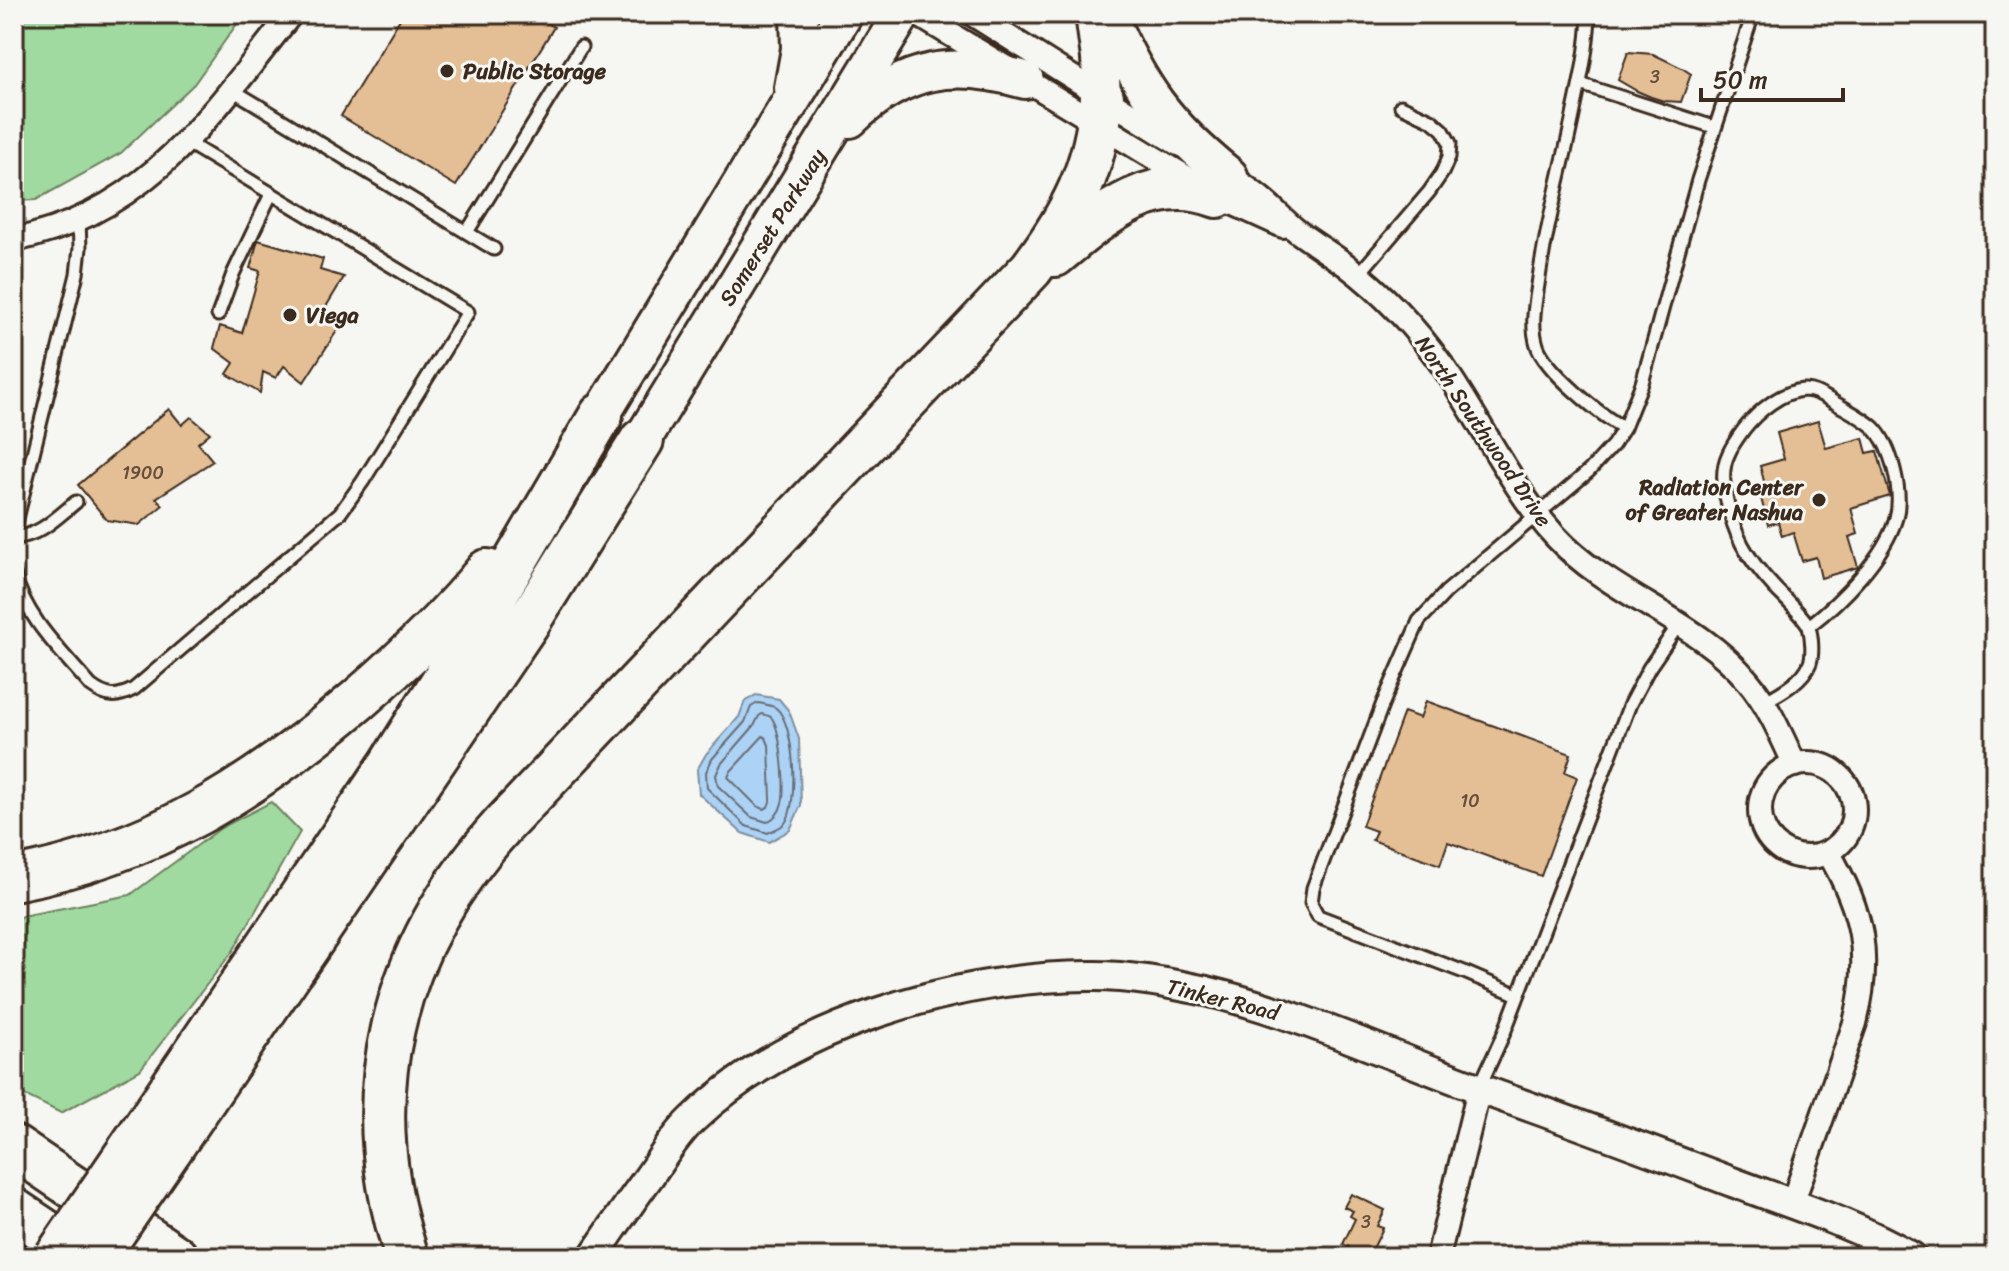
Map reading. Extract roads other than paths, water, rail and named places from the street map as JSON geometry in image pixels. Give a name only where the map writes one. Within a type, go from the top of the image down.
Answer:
[{"type":"highway","points":[[407,1257],[394,1210],[385,1154],[385,1072],[407,981],[445,900],[503,825],[1031,269],[1078,195],[1090,163],[1100,111]]},
{"type":"highway","points":[[983,321],[1073,240],[1127,202],[1171,188],[1223,186]]},
{"type":"highway","points":[[14,879],[93,859],[165,831],[217,804],[302,746],[406,658],[455,610],[531,516],[601,415]]},
{"type":"highway","points":[[97,1257],[156,1140],[484,614],[601,415]]},
{"type":"highway","points":[[56,1257],[156,1140],[527,624],[642,440]]},
{"type":"highway","points":[[14,1147],[176,1257]]},
{"type":"highway","points":[[14,1210],[84,1257]]},
{"type":"highway","points":[[14,1242],[39,1257]]},
{"type":"main road","points":[[784,113],[798,65],[799,14]]},
{"type":"main road","points":[[601,415],[844,14]]},
{"type":"main road","name":"Somerset Parkway","points":[[642,440],[902,14]]},
{"type":"main road","points":[[1094,14],[1100,58],[1100,111]]},
{"type":"main road","points":[[1107,14],[1129,61],[1160,111],[1223,186]]},
{"type":"main road","points":[[812,162],[858,111],[886,89],[905,79],[955,69],[996,72],[1025,80]]},
{"type":"street","points":[[14,240],[79,220],[134,188],[186,142],[291,14]]},
{"type":"street","name":"North Southwood Drive","points":[[917,14],[1025,80],[1100,111]]},
{"type":"street","name":"North Southwood Drive","points":[[972,14],[1100,111],[1223,186],[1246,211],[1299,233],[1358,275],[1396,309],[1431,349],[1537,514],[1585,563],[1698,636],[1732,664],[1764,702],[1795,765]]},
{"type":"street","points":[[1815,764],[1833,771],[1847,784],[1854,812],[1852,822],[1843,839],[1828,852],[1811,857],[1794,855],[1772,841],[1761,818],[1761,801],[1768,785],[1779,772],[1795,765],[1815,764]]},
{"type":"street","points":[[1792,1204],[1853,1031],[1864,972],[1861,926],[1828,852]]},
{"type":"street","name":"Tinker Road","points":[[593,1257],[680,1134],[733,1085],[780,1056],[845,1026],[936,996],[1032,979],[1091,976],[1130,978],[1203,991],[1332,1030],[1479,1089],[1792,1204],[1865,1233],[1912,1257]]},
{"type":"street","points":[[1438,1257],[1479,1089]]},
{"type":"lane","points":[[1589,14],[1580,84],[1542,254],[1534,333],[1540,353],[1549,365],[1624,428]]},
{"type":"lane","points":[[1518,995],[1318,916],[1311,903],[1313,888],[1378,717],[1419,621],[1446,592],[1589,471],[1624,428],[1642,383],[1714,127],[1753,14]]},
{"type":"lane","points":[[467,232],[581,47]]},
{"type":"lane","points":[[1580,84],[1714,127]]},
{"type":"lane","points":[[231,89],[494,249]]},
{"type":"lane","points":[[1358,275],[1429,192],[1449,157],[1450,143],[1443,130],[1431,120],[1401,106]]},
{"type":"lane","points":[[14,573],[26,606],[91,686],[112,697],[134,689],[340,513],[468,312],[186,142]]},
{"type":"lane","points":[[218,315],[233,274],[271,194]]},
{"type":"lane","points":[[14,531],[77,274],[79,220]]},
{"type":"lane","points":[[1764,702],[1797,680],[1809,666],[1812,653],[1809,626],[1749,559],[1729,516],[1724,471],[1733,443],[1760,413],[1794,392],[1807,390],[1821,394],[1871,425],[1881,436],[1888,449],[1898,501],[1897,515],[1883,546],[1853,585],[1809,626]]},
{"type":"lane","points":[[14,538],[39,532],[76,502]]},
{"type":"lane","points":[[1479,1089],[1504,1033],[1630,704],[1649,668],[1679,624]]},
{"type":"water","points":[[756,695],[779,699],[789,711],[799,739],[801,805],[790,830],[769,842],[742,833],[699,794],[697,770],[706,754],[739,717],[745,701]]},
{"type":"place","name":"Public Storage","points":[[447,71]]},
{"type":"place","name":"Viega","points":[[290,315]]},
{"type":"place","name":"Radiation Center of Greater Nashua","points":[[1819,500]]}]
